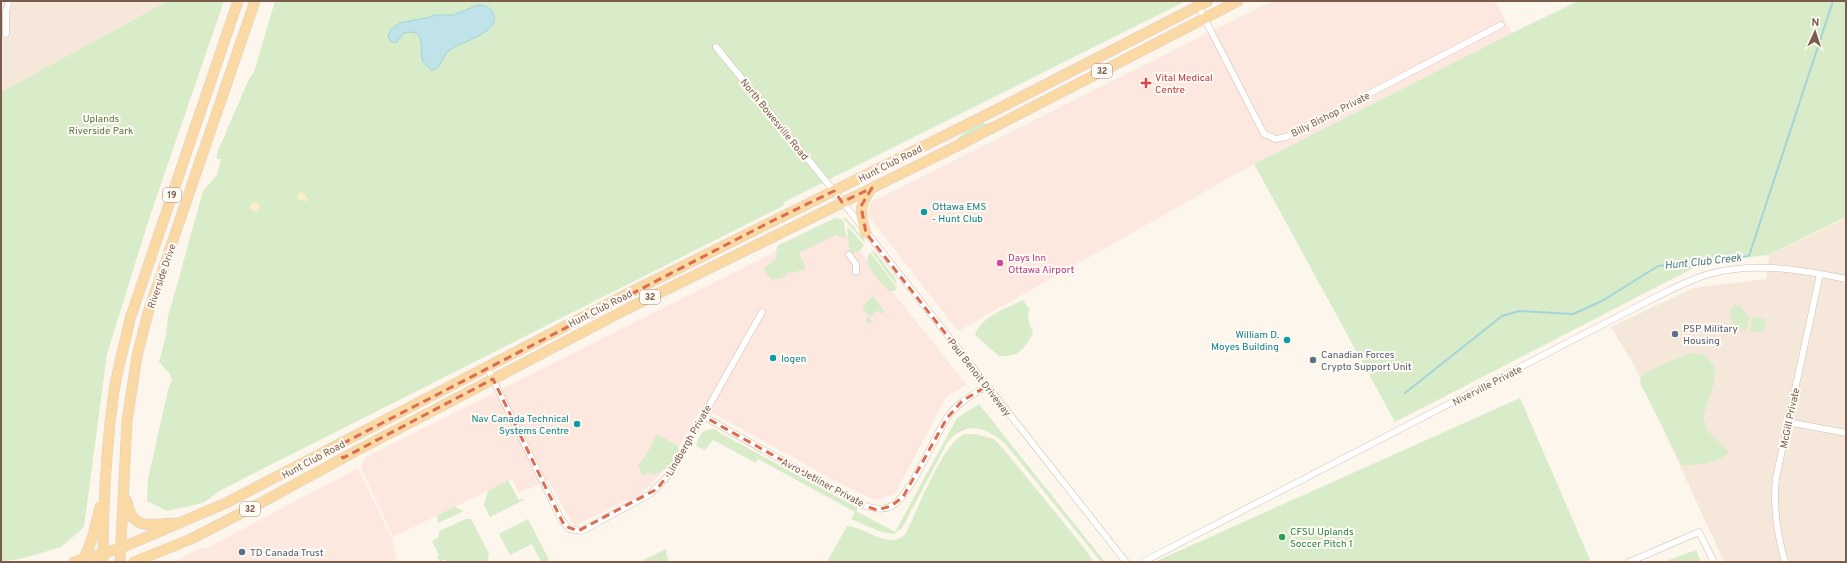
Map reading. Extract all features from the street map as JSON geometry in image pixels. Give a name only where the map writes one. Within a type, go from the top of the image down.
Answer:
[{"type":"main road","name":"Riverside Drive","points":[[103,558],[105,485],[114,392],[130,320],[238,1]]},
{"type":"main road","name":"Riverside Drive","points":[[120,562],[127,421],[136,356],[148,313],[254,1]]},
{"type":"main road","name":"Hunt Club Road","points":[[134,562],[191,538],[244,512],[343,458],[684,280],[965,142],[1238,1]]},
{"type":"main road","name":"Hunt Club Road","points":[[79,561],[103,558],[121,548],[182,523],[251,491],[487,367],[1203,3]]},
{"type":"main road","points":[[866,233],[861,219],[861,206],[872,188]]},
{"type":"main road","points":[[336,446],[343,458]]},
{"type":"main road","points":[[125,478],[130,515],[134,520],[140,523],[151,524],[182,523]]},
{"type":"main road","points":[[79,561],[92,539],[105,485]]},
{"type":"main road","points":[[146,562],[155,554]]},
{"type":"street","points":[[6,34],[6,11],[9,1]]},
{"type":"street","name":"Billy Bishop Private","points":[[1203,3],[1205,18],[1264,134],[1276,139],[1286,137],[1501,25]]},
{"type":"street","name":"North Bowesville Road","points":[[716,47],[834,191]]},
{"type":"street","name":"Paul Benoit Driveway","points":[[834,191],[1126,562]]},
{"type":"street","points":[[853,257],[856,264],[856,272]]},
{"type":"street","name":"Niverville Private","points":[[1143,562],[1654,298],[1696,278],[1713,273],[1747,269],[1793,269],[1846,279]]},
{"type":"street","name":"McGill Private","points":[[1785,562],[1776,529],[1774,503],[1776,478],[1820,274]]},
{"type":"street","name":"Lindbergh Private","points":[[487,367],[561,519],[566,526],[575,531],[582,530],[594,525],[657,489],[675,466],[762,312]]},
{"type":"street","name":"Avro Jetliner Private","points":[[703,416],[862,504],[878,510],[891,506],[903,497],[947,418],[962,401],[987,386]]},
{"type":"street","points":[[1788,422],[1846,433]]},
{"type":"street","points":[[1629,562],[1699,532],[1714,562]]},
{"type":"highlighted area","points":[[872,188],[861,206],[866,233],[987,386],[962,401],[947,418],[903,497],[891,506],[877,510],[862,505],[703,416],[675,466],[657,489],[578,531],[565,526],[561,519],[493,379],[343,458],[336,447],[772,221],[834,191],[842,202]]},
{"type":"shaded area","points":[[1,1],[168,1],[1,92]]},
{"type":"shaded area","points":[[1272,1],[1495,1],[1512,33],[1254,164],[958,331],[867,214],[871,202]]},
{"type":"shaded area","points":[[1846,218],[1846,562],[1724,562],[1634,365],[1611,327],[1693,288],[1766,279],[1769,255]]},
{"type":"shaded area","points":[[836,221],[967,385],[946,397],[895,494],[875,500],[839,483],[702,407],[669,464],[650,486],[639,495],[574,526],[548,480],[519,493],[512,479],[393,537],[361,468],[364,458]]},
{"type":"shaded area","points":[[358,468],[393,541],[397,562],[174,562],[196,550],[207,548]]},
{"type":"green space","name":"Uplands Riverside Park","points":[[168,1],[224,1],[150,216],[107,354],[84,527],[61,547],[24,558],[1,562],[1,92]]},
{"type":"green space","points":[[275,1],[1186,1],[784,202],[783,206],[221,490],[203,503],[167,511],[147,501],[148,479],[168,390],[172,380],[170,374],[159,362],[166,335],[168,317],[203,191],[217,175],[221,159],[217,159],[217,153],[248,81],[254,72]]},
{"type":"green space","points":[[1578,1],[1846,1],[1846,217],[1768,255],[1705,262],[1395,422],[1254,164]]},
{"type":"green space","points":[[983,123],[991,124],[959,142],[957,139],[969,129]]},
{"type":"green space","points":[[845,217],[864,239],[865,243],[843,218]]},
{"type":"green space","points":[[835,218],[842,219],[846,238],[836,235],[799,253],[806,269],[792,273],[788,272],[785,277],[772,280],[763,269],[776,258],[777,246]]},
{"type":"green space","points":[[847,226],[864,245],[861,250],[850,255]]},
{"type":"green space","points":[[871,251],[875,252],[895,278],[897,286]]},
{"type":"green space","points":[[870,252],[897,288],[895,291],[889,291],[873,273],[868,262]]},
{"type":"green space","points":[[873,296],[885,311],[881,314],[878,310],[869,318],[872,322],[868,324],[865,321],[869,316],[862,307]]},
{"type":"green space","points":[[1023,300],[1029,309],[1028,319],[1033,333],[1024,348],[1016,354],[999,356],[975,335],[978,328],[995,313]]},
{"type":"green space","points":[[1735,305],[1739,305],[1749,318],[1746,329],[1738,329],[1730,317],[1730,310]]},
{"type":"green space","points":[[1752,317],[1766,319],[1764,333],[1750,331]]},
{"type":"green space","points":[[1689,353],[1705,355],[1715,368],[1714,383],[1703,417],[1708,431],[1728,451],[1728,454],[1717,460],[1705,463],[1682,465],[1640,383],[1644,373]]},
{"type":"green space","points":[[1520,398],[1591,562],[1154,562]]},
{"type":"green space","points":[[979,404],[1105,562],[1101,562],[1008,447],[1001,440],[978,428],[970,428],[962,431],[954,435],[947,443],[902,528],[894,534],[881,532],[851,519],[855,512],[758,459],[756,463],[713,440],[705,450],[696,446],[702,433],[715,429],[858,508],[856,511],[895,532],[957,418]]},
{"type":"green space","points":[[657,434],[678,446],[678,456],[672,464],[663,470],[654,475],[648,473],[643,476],[638,465],[646,455]]},
{"type":"green space","points":[[975,434],[994,439],[1085,549],[1094,562],[827,562],[847,526],[854,527],[878,537],[893,540],[900,538],[906,533],[931,480],[947,451],[955,441],[963,435]]},
{"type":"green space","points":[[508,480],[519,500],[524,500],[490,517],[484,505],[488,491]]},
{"type":"green space","points":[[454,507],[464,511],[438,523],[437,516]]},
{"type":"green space","points":[[466,519],[471,519],[489,554],[487,562],[447,562],[445,559],[439,562],[437,556],[439,555],[432,541],[439,537],[439,531]]},
{"type":"green space","points":[[528,519],[550,562],[541,562],[532,544],[510,555],[499,534]]},
{"type":"green space","points":[[666,549],[668,562],[639,562]]},
{"type":"green space","points":[[1696,550],[1701,562],[1663,562]]},
{"type":"sand","points":[[301,192],[305,194],[308,200],[298,199],[297,195]]},
{"type":"sand","points":[[255,202],[260,207],[255,212],[250,207]]},
{"type":"water","points":[[478,5],[486,6],[492,11],[495,18],[493,24],[488,30],[480,35],[450,50],[436,69],[431,70],[423,62],[421,41],[416,33],[404,33],[396,43],[390,41],[388,36],[391,29],[400,23],[435,15],[453,15]]},
{"type":"waterway","name":"Hunt Club Creek","points":[[1405,393],[1502,316],[1519,311],[1573,314],[1602,301],[1658,266],[1749,256],[1833,1]]},
{"type":"place","name":"Vital Medical Centre","points":[[1146,83]]},
{"type":"place","name":"Ottawa EMS - Hunt Club","points":[[924,212]]},
{"type":"place","name":"Days Inn Ottawa Airport","points":[[1000,263]]},
{"type":"place","name":"PSP Military Housing","points":[[1675,334]]},
{"type":"place","name":"William D. Moyes Building","points":[[1287,340]]},
{"type":"place","name":"Iogen","points":[[773,358]]},
{"type":"place","name":"Canadian Forces Crypto Support Unit","points":[[1313,360]]},
{"type":"place","name":"Nav Canada Technical Systems Centre","points":[[577,424]]},
{"type":"place","name":"CFSU Uplands Soccer Pitch 1","points":[[1282,537]]},
{"type":"place","name":"TD Canada Trust","points":[[242,552]]}]
